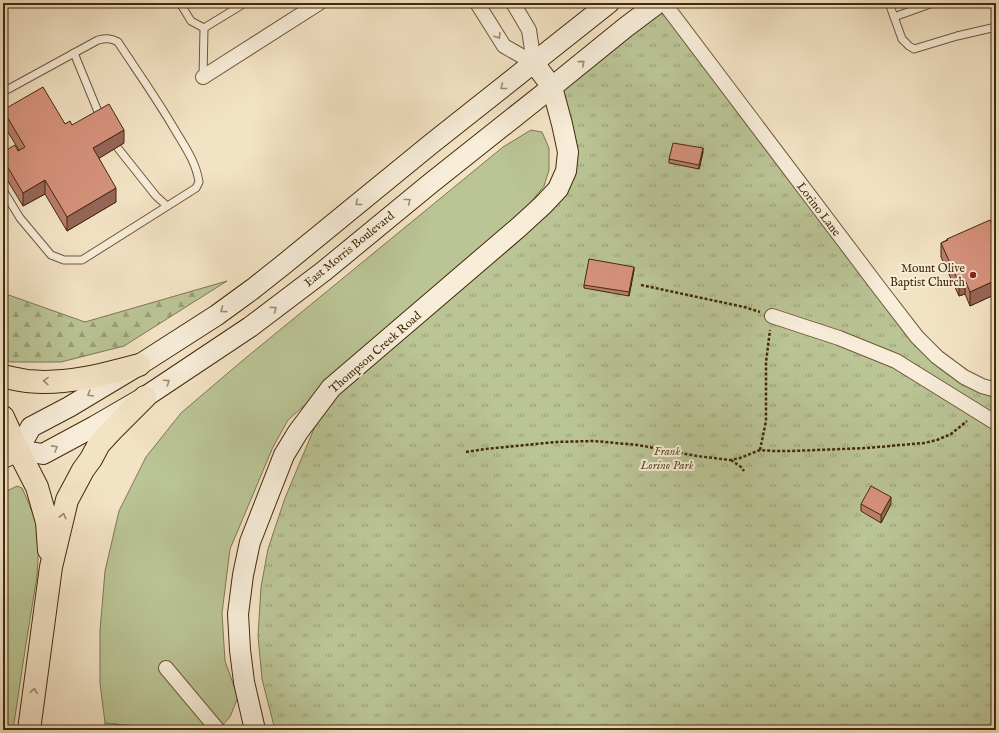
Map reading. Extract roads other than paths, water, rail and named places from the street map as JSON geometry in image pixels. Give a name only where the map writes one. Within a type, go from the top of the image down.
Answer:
[{"type":"highway","points":[[3,376],[27,381],[63,381],[98,376],[139,365]]},
{"type":"highway","points":[[29,730],[50,567],[67,500],[75,484],[100,444],[145,397]]},
{"type":"highway","points":[[3,417],[10,453],[37,487],[47,522],[50,567]]},
{"type":"main road","points":[[10,453],[32,427],[139,365],[217,315],[254,288],[431,144],[609,3]]},
{"type":"main road","name":"East Morris Boulevard","points":[[10,453],[43,454],[145,397],[256,323],[324,271],[430,183],[658,3]]},
{"type":"main road","points":[[534,63],[552,88]]},
{"type":"main road","name":"Thompson Creek Road","points":[[256,730],[244,682],[238,614],[243,575],[250,542],[284,455],[298,432],[331,388],[519,227],[558,189],[566,171],[568,152],[552,88]]},
{"type":"street","points":[[203,77],[319,3]]},
{"type":"street","points":[[477,3],[504,46],[534,63]]},
{"type":"street","points":[[513,3],[530,30],[534,63]]},
{"type":"street","name":"Lorino Lane","points":[[664,3],[917,337],[937,357],[959,374],[982,386],[996,390]]},
{"type":"street","points":[[772,316],[839,338],[896,361],[996,423]]},
{"type":"street","points":[[166,668],[218,730]]},
{"type":"lane","points":[[180,3],[191,21],[204,28]]},
{"type":"lane","points":[[204,28],[245,3]]},
{"type":"lane","points":[[889,3],[902,39],[914,49],[957,36],[996,27]]},
{"type":"lane","points":[[894,17],[933,3]]},
{"type":"lane","points":[[203,77],[204,28]]},
{"type":"lane","points":[[3,92],[98,40],[105,38],[112,39],[118,42],[159,103],[193,161],[198,172],[199,182],[196,188],[82,260],[64,260],[51,255],[20,218],[3,190]]},
{"type":"lane","points":[[74,53],[102,121]]},
{"type":"lane","points":[[117,147],[156,196],[168,206]]},
{"type":"place","name":"Mount Olive Baptist Church","points":[[973,275]]},
{"type":"park label","name":"Frank Lorino Park","points":[[667,458]]}]
